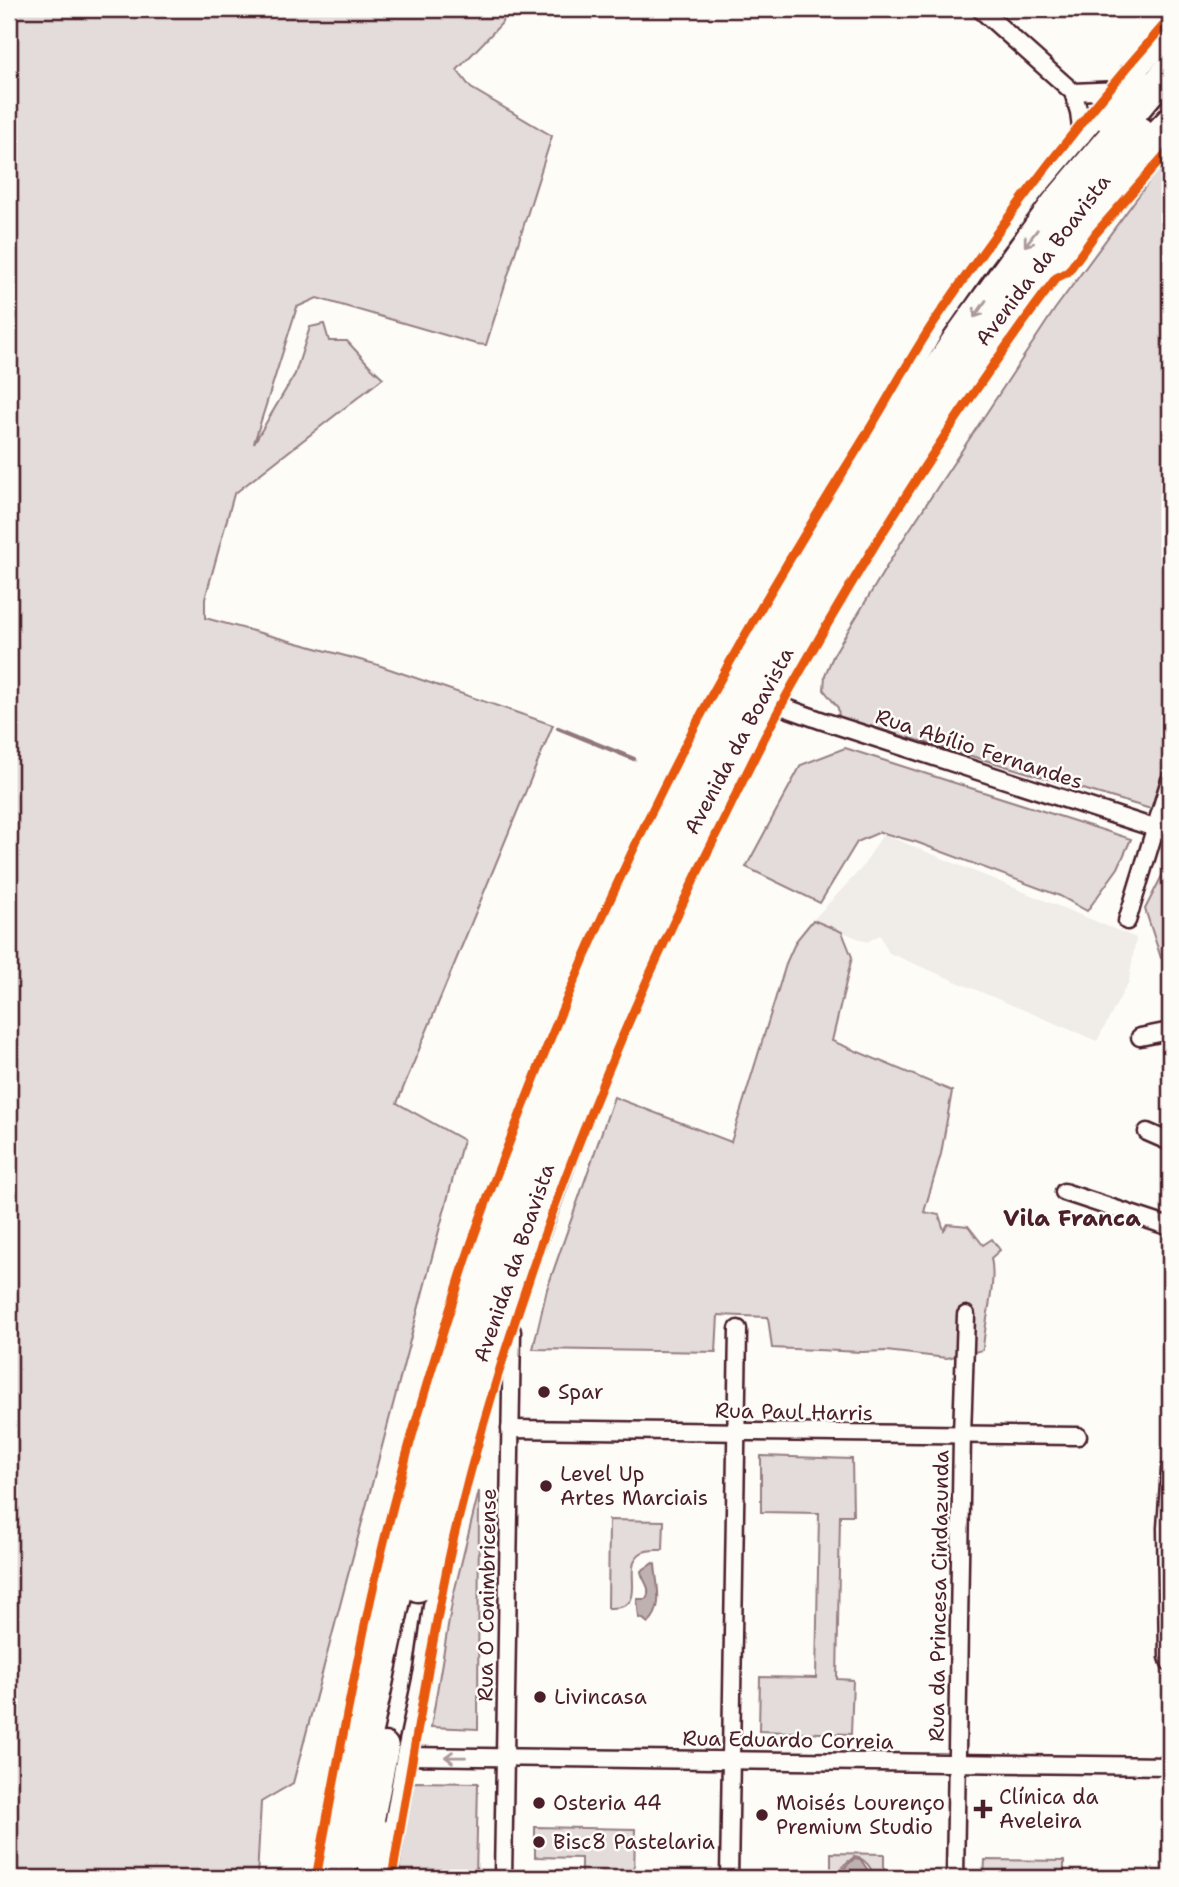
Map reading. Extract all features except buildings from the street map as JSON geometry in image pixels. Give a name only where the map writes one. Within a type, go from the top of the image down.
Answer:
[{"type":"highway","name":"Avenida da Boavista","points":[[359,1878],[403,1651],[433,1525],[498,1301],[572,1100],[663,889],[727,759],[815,602],[877,499],[1021,285],[1065,210],[1170,68]]},
{"type":"highway","points":[[1065,210],[1079,154],[1123,96],[1127,83]]},
{"type":"highway","name":"Avenida da Boavista","points":[[340,1878],[354,1796],[413,1520],[478,1294],[552,1092],[649,869],[797,591],[954,344],[1065,210],[1170,93]]},
{"type":"highway","points":[[1065,210],[1100,197],[1170,124]]},
{"type":"highway","points":[[373,1799],[377,1843],[374,1878]]},
{"type":"street","points":[[980,9],[1073,92],[1082,136]]},
{"type":"street","name":"Avenida da Boavista","points":[[321,1878],[336,1794],[391,1542],[421,1430],[464,1289],[502,1178],[577,989],[628,875],[688,753],[783,582],[892,406],[935,330],[1030,199],[1170,36]]},
{"type":"street","points":[[1073,92],[1127,83]]},
{"type":"street","name":"Avenida da Boavista","points":[[384,1878],[423,1670],[432,1606],[473,1443],[512,1311],[588,1105],[626,1012],[680,894],[775,704],[891,507],[1035,296],[1086,227],[1161,140],[1170,124]]},
{"type":"street","name":"Rua Abílio Fernandes","points":[[775,704],[1163,830]]},
{"type":"street","points":[[1127,921],[1163,830],[1170,780]]},
{"type":"street","points":[[1140,1038],[1170,1031]]},
{"type":"street","points":[[1147,1132],[1170,1142]]},
{"type":"street","points":[[1063,1192],[1170,1227]]},
{"type":"street","name":"Rua O Conimbricense","points":[[503,1878],[512,1311]]},
{"type":"street","name":"Rua da Princesa Cindazunda","points":[[956,1878],[966,1315]]},
{"type":"street","points":[[729,1878],[738,1329]]},
{"type":"street","name":"Rua Paul Harris","points":[[510,1429],[1078,1436]]},
{"type":"street","points":[[1170,1469],[1166,1528],[1170,1663]]},
{"type":"street","name":"Rua Eduardo Correia","points":[[405,1756],[1170,1766]]},
{"type":"shaded area","points":[[9,9],[509,9],[501,24],[457,70],[471,88],[552,136],[486,345],[317,298],[297,307],[254,443],[295,374],[310,327],[324,324],[329,341],[347,341],[383,378],[234,494],[205,599],[205,618],[375,664],[553,725],[397,1103],[463,1140],[293,1783],[261,1802],[257,1878],[9,1878]]},
{"type":"shaded area","points":[[1170,153],[1170,749],[1151,809],[839,717],[838,708],[824,690],[825,675],[834,654],[902,541],[1055,309]]},
{"type":"shaded area","points":[[845,748],[1131,839],[1118,868],[1087,911],[1060,896],[916,842],[880,832],[857,842],[820,903],[746,867],[801,765]]},
{"type":"shaded area","points":[[883,834],[1136,938],[1129,981],[1097,1041],[889,953],[880,935],[867,942],[813,920],[862,868]]},
{"type":"shaded area","points":[[1170,860],[1170,957],[1161,958],[1145,909]]},
{"type":"shaded area","points":[[813,920],[842,932],[852,957],[832,1041],[952,1091],[941,1154],[924,1212],[939,1215],[944,1230],[948,1224],[968,1226],[983,1245],[992,1239],[1000,1250],[991,1258],[992,1280],[983,1350],[947,1358],[886,1351],[772,1348],[768,1317],[718,1315],[716,1352],[533,1349],[547,1289],[614,1097],[731,1142],[787,961],[796,941]]},
{"type":"shaded area","points":[[761,1456],[852,1459],[853,1515],[840,1515],[837,1679],[853,1680],[851,1734],[759,1731],[760,1677],[816,1678],[819,1513],[761,1512]]},
{"type":"shaded area","points":[[479,1491],[478,1729],[431,1727],[453,1597]]},
{"type":"shaded area","points":[[609,1520],[664,1521],[663,1550],[641,1553],[633,1568],[633,1587],[629,1602],[621,1607],[608,1608]]},
{"type":"shaded area","points":[[653,1563],[658,1603],[648,1623],[639,1618],[637,1599],[646,1599],[648,1595],[641,1571]]},
{"type":"shaded area","points":[[416,1782],[478,1783],[476,1878],[398,1878],[411,1790]]},
{"type":"shaded area","points":[[535,1827],[635,1829],[634,1878],[581,1878],[581,1858],[535,1857]]},
{"type":"shaded area","points":[[831,1853],[884,1854],[884,1878],[875,1878],[865,1861],[854,1857],[844,1865],[838,1878],[831,1878]]},
{"type":"shaded area","points":[[854,1859],[861,1860],[873,1878],[840,1878],[846,1866]]},
{"type":"shaded area","points":[[985,1860],[1064,1861],[1064,1878],[984,1878]]},
{"type":"waterway","points":[[558,728],[634,759]]},
{"type":"cycle path","points":[[316,1878],[370,1602],[399,1484],[432,1368],[470,1246],[494,1180],[608,904],[657,800],[727,667],[923,339],[961,282],[1047,166],[1170,18]]},
{"type":"cycle path","points":[[392,1878],[444,1584],[479,1439],[536,1257],[569,1167],[643,990],[778,711],[888,524],[986,375],[1056,278],[1068,272],[1096,233],[1170,149]]},
{"type":"place","name":"Spar","points":[[544,1392]]},
{"type":"place","name":"Level Up Artes Marciais","points":[[546,1486]]},
{"type":"place","name":"Livincasa","points":[[540,1697]]},
{"type":"place","name":"Osteria 44","points":[[539,1803]]},
{"type":"place","name":"Clínica da Aveleira","points":[[983,1809]]},
{"type":"place","name":"Moisés Lourenço Premium Studio","points":[[762,1815]]},
{"type":"place","name":"Bisc8 Pastelaria","points":[[539,1842]]},
{"type":"district","name":"Vila Franca","points":[[1072,1218]]}]
